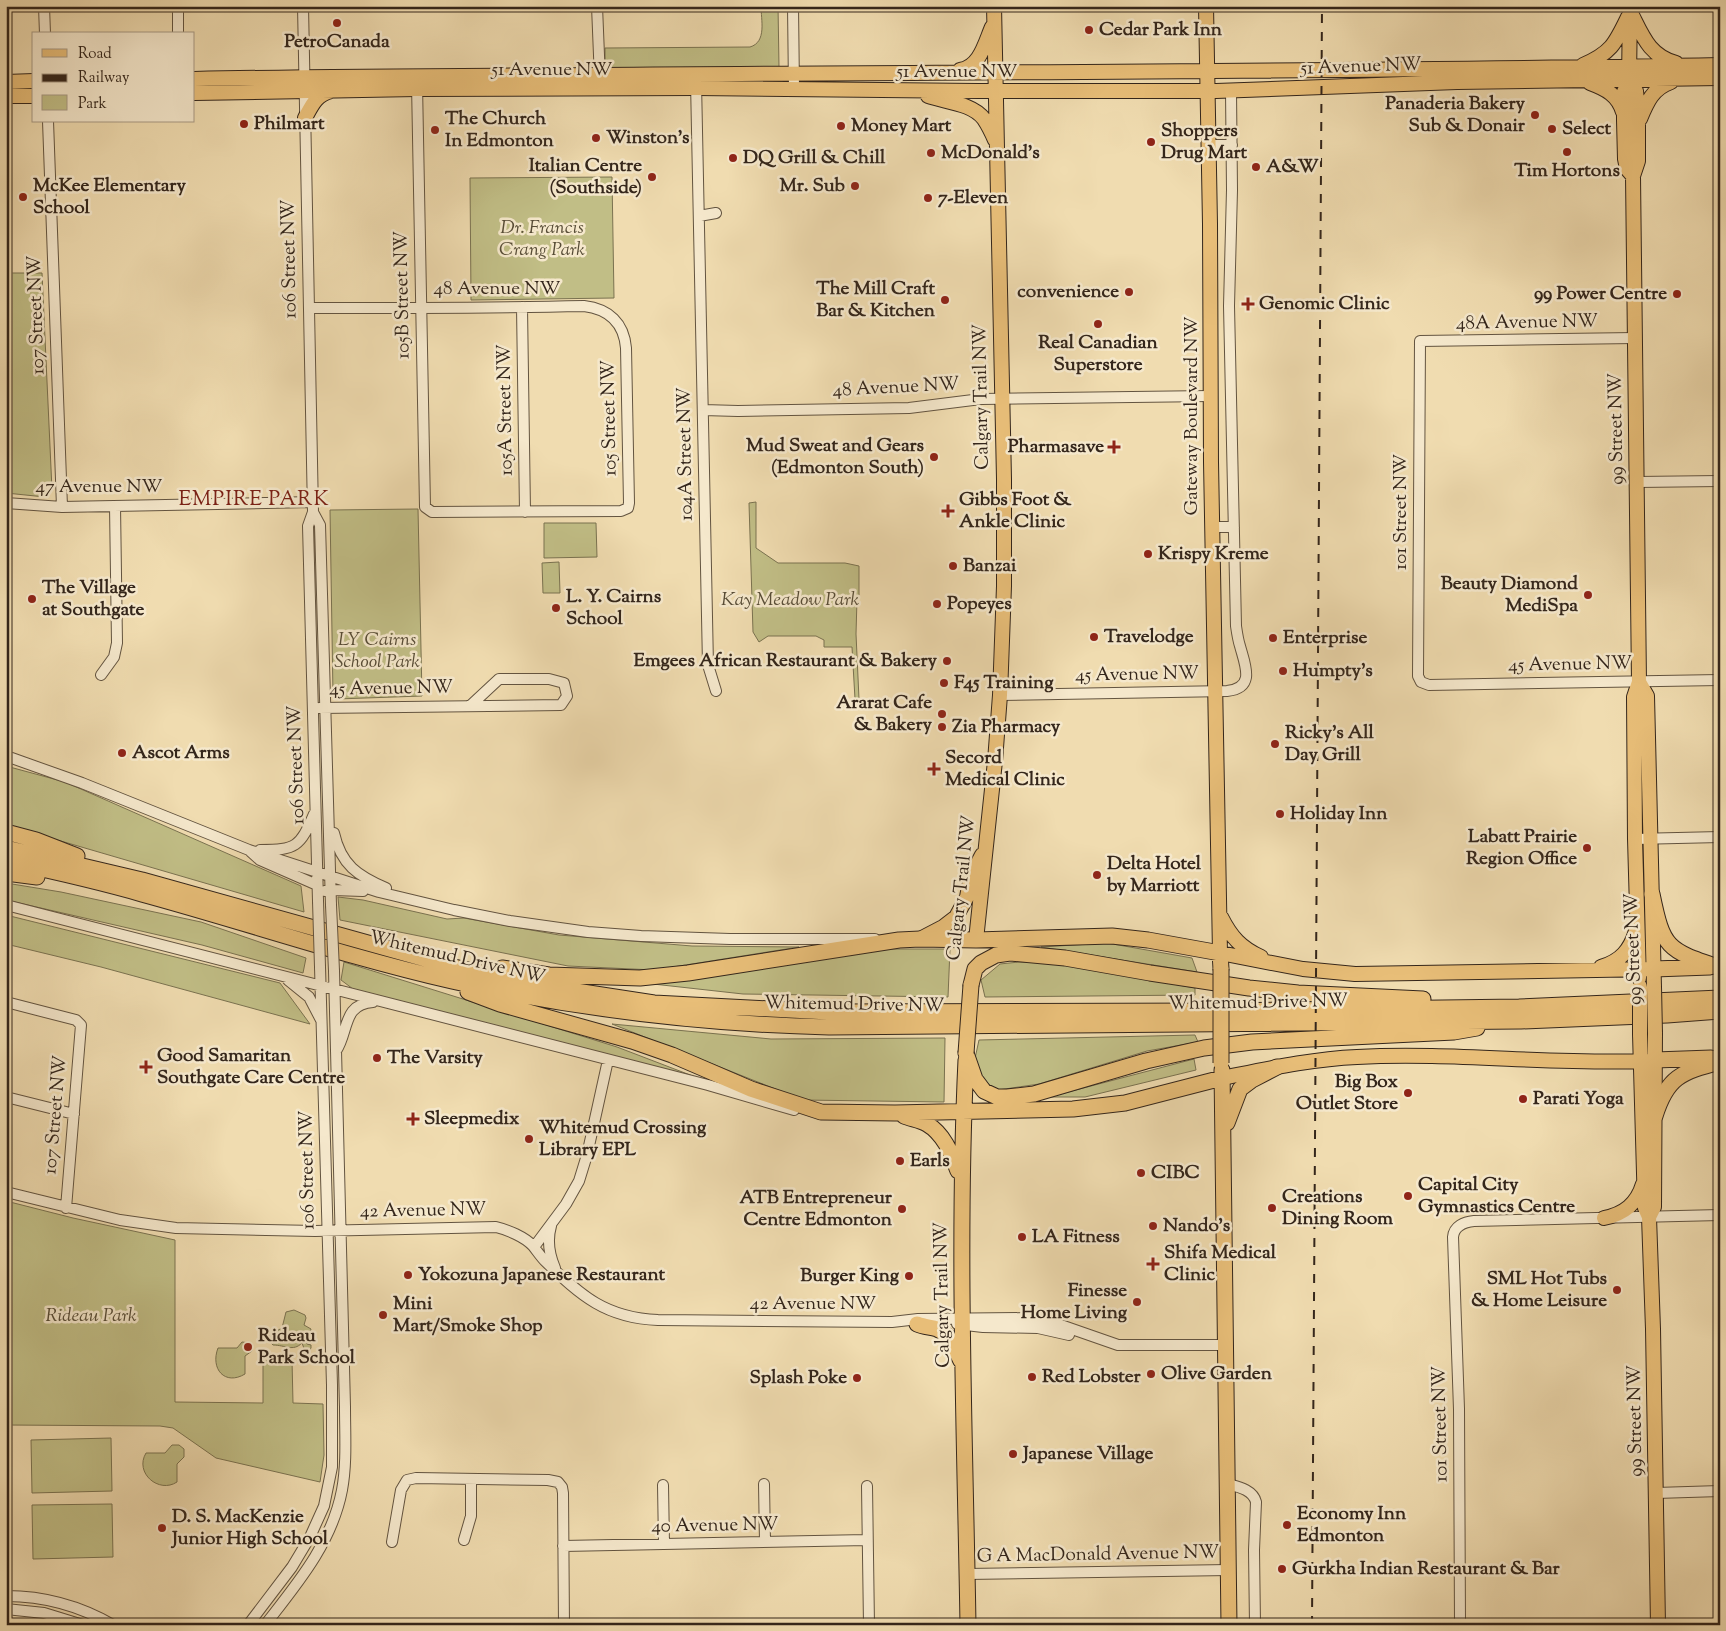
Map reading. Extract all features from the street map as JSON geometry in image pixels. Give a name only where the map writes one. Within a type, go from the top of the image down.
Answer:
[{"type":"highway","points":[[6,832],[36,840],[141,886]]},
{"type":"highway","name":"Whitemud Drive NW","points":[[6,848],[141,886],[454,967],[543,986],[654,1003],[829,1012],[1219,1011],[1667,1016],[1720,1011]]},
{"type":"highway","name":"Whitemud Drive NW","points":[[6,861],[141,886],[418,972],[533,998],[650,1016],[793,1026],[965,1026],[1520,1014],[1720,998]]},
{"type":"highway","points":[[6,873],[141,886]]},
{"type":"highway","points":[[1652,894],[1662,935],[1669,944],[1684,955],[1719,967]]},
{"type":"highway","points":[[454,967],[483,965],[549,975],[640,978],[702,971],[899,940],[1112,936],[1148,940],[1220,961]]},
{"type":"highway","name":"Calgary Trail NW","points":[[968,1625],[962,1179],[966,1054],[976,940]]},
{"type":"highway","points":[[972,984],[975,969],[986,960],[1003,954],[1028,954],[1065,958],[1159,975],[1249,988],[1298,993],[1465,1000],[1520,1014]]},
{"type":"highway","name":"Gateway Boulevard NW","points":[[1220,961],[1230,1625]]},
{"type":"highway","points":[[1647,969],[1719,967]]},
{"type":"highway","points":[[418,972],[500,1004],[632,1041],[672,1055],[751,1089],[821,1112],[1053,1110],[1108,1105],[1147,1098],[1222,1078]]},
{"type":"highway","points":[[966,1054],[975,1079],[984,1091],[996,1097],[1007,1097],[1034,1094],[1146,1061],[1204,1048],[1260,1041],[1454,1032],[1520,1014]]},
{"type":"highway","points":[[1648,1061],[1720,1057]]},
{"type":"highway","points":[[1655,1116],[1662,1094],[1673,1081],[1686,1072],[1720,1062]]},
{"type":"highway","points":[[1223,1134],[1240,1089],[1276,1067]]},
{"type":"highway","points":[[895,1112],[927,1124],[936,1131],[948,1146],[962,1179]]},
{"type":"highway","points":[[911,1322],[936,1328],[946,1335],[953,1344],[964,1366]]},
{"type":"main road","name":"Calgary Trail NW","points":[[976,940],[1000,695],[1004,518],[994,6]]},
{"type":"main road","name":"Gateway Boulevard NW","points":[[1206,6],[1211,305],[1210,396],[1220,961]]},
{"type":"main road","points":[[1630,9],[1642,36],[1658,56],[1669,61],[1687,65]]},
{"type":"main road","points":[[1578,67],[1595,60],[1611,48],[1616,42],[1630,9]]},
{"type":"main road","name":"99 Street NW","points":[[1630,9],[1629,80],[1624,92],[1624,120],[1625,159],[1627,169],[1633,176]]},
{"type":"main road","points":[[947,72],[965,69],[976,61],[994,22]]},
{"type":"main road","points":[[1206,39],[1210,51],[1221,63],[1233,69],[1256,71]]},
{"type":"main road","name":"51 Avenue NW","points":[[195,79],[304,83],[417,82],[600,75],[1206,72],[1720,65]]},
{"type":"main road","points":[[1231,91],[1235,81],[1256,71]]},
{"type":"main road","name":"51 Avenue NW","points":[[195,92],[304,83],[334,90],[417,82],[600,89],[1231,91],[1457,82],[1586,82],[1720,78]]},
{"type":"main road","name":"99 Street NW","points":[[1629,80],[1636,91],[1638,124],[1638,161],[1633,176],[1639,682],[1634,697],[1635,839],[1638,925],[1647,969],[1654,986],[1655,1033],[1648,1061],[1644,1181],[1645,1208],[1649,1217],[1658,1625]]},
{"type":"main road","points":[[1638,124],[1652,94],[1664,84],[1678,80]]},
{"type":"main road","points":[[6,82],[32,82]]},
{"type":"main road","points":[[1586,82],[1603,88],[1615,97],[1620,102],[1624,120]]},
{"type":"main road","points":[[305,118],[317,98],[324,93],[334,90]]},
{"type":"main road","points":[[913,91],[975,111],[984,120],[997,143]]},
{"type":"main road","points":[[6,96],[32,96]]},
{"type":"main road","name":"99 Street NW","points":[[1639,682],[1647,696],[1652,894],[1647,969],[1640,988],[1640,1034],[1648,1061],[1655,1116],[1654,1207],[1649,1217]]},
{"type":"main road","points":[[920,939],[943,927],[956,917],[967,898],[971,876],[986,848]]},
{"type":"main road","points":[[1219,914],[1231,935],[1242,946],[1274,963],[1303,969]]},
{"type":"main road","points":[[1594,970],[1623,956],[1630,947],[1638,925]]},
{"type":"main road","points":[[1220,961],[1368,974],[1647,969]]},
{"type":"main road","points":[[1222,1078],[1316,1060],[1384,1056],[1648,1061]]},
{"type":"main road","points":[[1604,1218],[1619,1214],[1631,1206],[1638,1196],[1644,1181]]},
{"type":"street","points":[[44,6],[45,32]]},
{"type":"street","points":[[178,6],[178,32]]},
{"type":"street","name":"106 Street NW","points":[[248,1625],[292,1567],[319,1520],[328,1492],[333,1457],[308,526],[313,507],[303,6]]},
{"type":"street","points":[[597,6],[600,89]]},
{"type":"street","points":[[793,6],[794,90]]},
{"type":"street","name":"104A Street NW","points":[[696,74],[708,665],[716,691]]},
{"type":"street","name":"105B Street NW","points":[[417,82],[425,507],[429,511],[525,512]]},
{"type":"street","name":"Gateway Boulevard NW","points":[[1215,691],[1234,690],[1243,684],[1246,676],[1246,664],[1239,645],[1236,626],[1230,306],[1231,91]]},
{"type":"street","name":"107 Street NW","points":[[48,122],[62,507]]},
{"type":"street","points":[[1209,145],[1232,145]]},
{"type":"street","points":[[699,216],[716,213]]},
{"type":"street","name":"Gateway Boulevard NW","points":[[1211,305],[1230,306]]},
{"type":"street","name":"105A Street NW","points":[[522,307],[525,512]]},
{"type":"street","name":"48 Avenue NW","points":[[309,308],[592,307],[608,315],[620,326]]},
{"type":"street","name":"105 Street NW","points":[[525,512],[627,510],[629,503],[626,348],[624,334],[620,326]]},
{"type":"street","name":"48A Avenue NW","points":[[1420,341],[1635,338]]},
{"type":"street","name":"101 Street NW","points":[[1420,341],[1420,530],[1417,672],[1421,682]]},
{"type":"street","name":"48 Avenue NW","points":[[703,410],[909,408],[981,399],[1210,396]]},
{"type":"street","points":[[1637,482],[1720,481]]},
{"type":"street","name":"47 Avenue NW","points":[[6,503],[62,507],[313,507]]},
{"type":"street","points":[[101,675],[114,657],[117,643],[115,506]]},
{"type":"street","name":"106 Street NW","points":[[265,1625],[318,1553],[332,1524],[342,1491],[346,1458],[334,971],[320,526],[313,507]]},
{"type":"street","name":"Gateway Boulevard NW","points":[[1212,527],[1234,527]]},
{"type":"street","name":"45 Avenue NW","points":[[313,708],[561,705],[567,696],[564,683],[549,678],[499,679],[470,706]]},
{"type":"street","name":"45 Avenue NW","points":[[1421,682],[1429,685],[1720,680]]},
{"type":"street","name":"45 Avenue NW","points":[[1000,695],[1215,691]]},
{"type":"street","points":[[6,756],[82,783],[249,850],[331,877],[413,901],[510,921],[610,934],[697,939],[867,938],[899,940]]},
{"type":"street","points":[[249,850],[282,849],[294,846],[302,838],[316,810]]},
{"type":"street","points":[[329,810],[336,842],[343,859],[363,878],[413,901]]},
{"type":"street","points":[[1635,839],[1720,838]]},
{"type":"street","points":[[249,850],[260,860],[317,885],[331,877]]},
{"type":"street","points":[[318,899],[322,892],[331,890],[379,892]]},
{"type":"street","points":[[6,905],[708,1085],[796,1111],[821,1112]]},
{"type":"street","points":[[283,977],[305,992],[322,1022]]},
{"type":"street","points":[[336,1052],[342,1043],[347,1022],[354,1009],[365,1003],[379,1001]]},
{"type":"street","name":"107 Street NW","points":[[6,1002],[76,1020],[81,1025],[66,1208]]},
{"type":"street","points":[[534,1247],[574,1193],[581,1176],[608,1060]]},
{"type":"street","points":[[6,1097],[74,1114]]},
{"type":"street","name":"42 Avenue NW","points":[[6,1192],[128,1222],[176,1228],[327,1231],[490,1227],[502,1229],[514,1234],[534,1247],[540,1256],[582,1294],[615,1314],[634,1319],[963,1322],[984,1327],[1048,1329],[1109,1349],[1122,1351],[1226,1348]]},
{"type":"street","points":[[1604,1218],[1720,1215]]},
{"type":"street","name":"101 Street NW","points":[[1460,1625],[1459,1409],[1453,1236],[1455,1230],[1460,1225],[1474,1221],[1604,1218]]},
{"type":"street","points":[[552,1223],[549,1233],[549,1248],[552,1262],[558,1273]]},
{"type":"street","points":[[392,1542],[401,1490],[407,1480],[416,1478],[554,1480],[560,1484],[562,1493],[564,1625]]},
{"type":"street","points":[[464,1540],[470,1516],[471,1479]]},
{"type":"street","points":[[764,1484],[765,1542]]},
{"type":"street","points":[[1228,1484],[1249,1492],[1253,1495],[1256,1502],[1254,1537],[1255,1625]]},
{"type":"street","points":[[663,1485],[664,1544]]},
{"type":"street","points":[[867,1486],[869,1625]]},
{"type":"street","points":[[1656,1493],[1720,1492]]},
{"type":"street","name":"40 Avenue NW","points":[[563,1546],[868,1540]]},
{"type":"street","name":"G A MacDonald Avenue NW","points":[[967,1574],[1229,1570]]},
{"type":"street","points":[[6,1596],[32,1597],[59,1603],[98,1616],[113,1625]]},
{"type":"street","points":[[6,1609],[44,1613],[84,1625]]},
{"type":"green space","points":[[761,6],[778,6],[779,67],[610,69],[605,64],[605,48],[750,47],[761,36]]},
{"type":"green space","name":"Dr. Francis Crang Park","points":[[612,177],[614,298],[471,300],[470,178]]},
{"type":"green space","points":[[6,273],[42,273],[52,490],[45,497],[6,493]]},
{"type":"green space","name":"Kay Meadow Park","points":[[756,502],[756,548],[778,563],[845,563],[859,566],[856,634],[859,699],[855,699],[852,647],[824,647],[824,640],[816,636],[768,636],[759,642],[753,632],[749,503]]},
{"type":"green space","name":"LY Cairns School Park","points":[[418,509],[422,696],[337,699],[333,695],[330,510]]},
{"type":"green space","points":[[544,523],[596,523],[597,557],[544,558]]},
{"type":"green space","points":[[559,562],[560,593],[543,593],[542,563]]},
{"type":"green space","points":[[6,766],[65,782],[301,886],[304,912],[6,825]]},
{"type":"green space","points":[[6,883],[61,892],[201,922],[306,958],[303,973],[202,945],[6,900]]},
{"type":"green space","points":[[338,897],[363,900],[447,919],[464,918],[559,935],[692,946],[799,947],[654,970],[568,966],[340,920]]},
{"type":"green space","points":[[6,915],[280,983],[310,1024],[101,967],[6,944]]},
{"type":"green space","points":[[1107,943],[1192,958],[1197,972],[1041,947]]},
{"type":"green space","points":[[871,949],[950,949],[948,997],[743,994],[644,983]]},
{"type":"green space","points":[[344,962],[617,1047],[698,1078],[353,989],[341,980]]},
{"type":"green space","points":[[1019,962],[1057,963],[1195,988],[1195,995],[985,997],[981,980],[1000,964]]},
{"type":"green space","points":[[612,1024],[771,1039],[945,1038],[944,1102],[803,1100]]},
{"type":"green space","points":[[1195,1035],[1198,1042],[1147,1051],[1039,1084],[998,1090],[985,1082],[974,1063],[979,1040]]},
{"type":"green space","points":[[1194,1059],[1196,1070],[1085,1097],[1049,1097]]},
{"type":"green space","name":"Rideau Park","points":[[6,1201],[175,1240],[175,1402],[263,1403],[263,1361],[292,1360],[293,1403],[323,1404],[324,1455],[320,1482],[216,1458],[173,1428],[160,1426],[6,1425]]},
{"type":"green space","points":[[294,1310],[305,1315],[304,1325],[311,1329],[310,1333],[304,1334],[307,1344],[311,1345],[309,1351],[305,1351],[302,1343],[292,1348],[273,1345],[269,1341],[268,1337],[271,1334],[282,1328],[286,1312]]},
{"type":"green space","points":[[242,1342],[250,1343],[252,1351],[245,1356],[245,1374],[238,1377],[226,1377],[218,1369],[216,1363],[218,1348],[237,1348]]},
{"type":"green space","points":[[111,1438],[112,1491],[32,1493],[31,1440]]},
{"type":"green space","points":[[172,1445],[179,1445],[184,1449],[184,1457],[177,1464],[177,1482],[163,1485],[150,1480],[143,1468],[143,1460],[146,1453],[165,1453]]},
{"type":"green space","points":[[112,1504],[113,1557],[33,1559],[32,1505]]},
{"type":"railway","points":[[1312,1625],[1322,6]]},
{"type":"place","name":"PetroCanada","points":[[337,23]]},
{"type":"place","name":"Cedar Park Inn","points":[[1089,30]]},
{"type":"place","name":"Panaderia Bakery Sub & Donair","points":[[1535,115]]},
{"type":"place","name":"Philmart","points":[[244,124]]},
{"type":"place","name":"Money Mart","points":[[841,126]]},
{"type":"place","name":"Select","points":[[1552,129]]},
{"type":"place","name":"The Church In Edmonton","points":[[435,130]]},
{"type":"place","name":"Winston's","points":[[596,138]]},
{"type":"place","name":"Shoppers Drug Mart","points":[[1151,142]]},
{"type":"place","name":"Tim Hortons","points":[[1567,152]]},
{"type":"place","name":"McDonald's","points":[[931,153]]},
{"type":"place","name":"DQ Grill & Chill","points":[[733,158]]},
{"type":"place","name":"A&W","points":[[1256,167]]},
{"type":"place","name":"Italian Centre (Southside)","points":[[652,177]]},
{"type":"place","name":"Mr. Sub","points":[[855,186]]},
{"type":"place","name":"McKee Elementary School","points":[[23,197]]},
{"type":"place","name":"7-Eleven","points":[[928,198]]},
{"type":"place","name":"convenience","points":[[1129,292]]},
{"type":"place","name":"99 Power Centre","points":[[1677,294]]},
{"type":"place","name":"The Mill Craft Bar & Kitchen","points":[[945,300]]},
{"type":"place","name":"Genomic Clinic","points":[[1248,304]]},
{"type":"place","name":"Real Canadian Superstore","points":[[1098,324]]},
{"type":"place","name":"Pharmasave","points":[[1114,447]]},
{"type":"place","name":"Mud Sweat and Gears (Edmonton South)","points":[[934,457]]},
{"type":"place","name":"Gibbs Foot & Ankle Clinic","points":[[948,511]]},
{"type":"place","name":"Krispy Kreme","points":[[1148,554]]},
{"type":"place","name":"Banzai","points":[[953,566]]},
{"type":"place","name":"Beauty Diamond MediSpa","points":[[1588,595]]},
{"type":"place","name":"The Village at Southgate","points":[[32,599]]},
{"type":"place","name":"Popeyes","points":[[937,604]]},
{"type":"place","name":"L. Y. Cairns School","points":[[556,608]]},
{"type":"place","name":"Travelodge","points":[[1094,637]]},
{"type":"place","name":"Enterprise","points":[[1273,638]]},
{"type":"place","name":"Emgees African Restaurant & Bakery","points":[[947,661]]},
{"type":"place","name":"Humpty's","points":[[1283,671]]},
{"type":"place","name":"F45 Training","points":[[944,683]]},
{"type":"place","name":"Ararat Cafe & Bakery","points":[[942,714]]},
{"type":"place","name":"Zia Pharmacy","points":[[942,727]]},
{"type":"place","name":"Ricky's All Day Grill","points":[[1275,744]]},
{"type":"place","name":"Ascot Arms","points":[[122,753]]},
{"type":"place","name":"Secord Medical Clinic","points":[[934,769]]},
{"type":"place","name":"Holiday Inn","points":[[1280,814]]},
{"type":"place","name":"Labatt Prairie Region Office","points":[[1587,848]]},
{"type":"place","name":"Delta Hotel by Marriott","points":[[1097,875]]},
{"type":"place","name":"The Varsity","points":[[377,1058]]},
{"type":"place","name":"Good Samaritan Southgate Care Centre","points":[[146,1067]]},
{"type":"place","name":"Big Box Outlet Store","points":[[1408,1093]]},
{"type":"place","name":"Parati Yoga","points":[[1523,1099]]},
{"type":"place","name":"Sleepmedix","points":[[413,1119]]},
{"type":"place","name":"Whitemud Crossing Library EPL","points":[[529,1139]]},
{"type":"place","name":"Earls","points":[[900,1161]]},
{"type":"place","name":"CIBC","points":[[1141,1173]]},
{"type":"place","name":"Capital City Gymnastics Centre","points":[[1408,1196]]},
{"type":"place","name":"Creations Dining Room","points":[[1272,1208]]},
{"type":"place","name":"ATB Entrepreneur Centre Edmonton","points":[[902,1209]]},
{"type":"place","name":"Nando's","points":[[1153,1226]]},
{"type":"place","name":"LA Fitness","points":[[1022,1237]]},
{"type":"place","name":"Shifa Medical Clinic","points":[[1153,1264]]},
{"type":"place","name":"Yokozuna Japanese Restaurant","points":[[408,1275]]},
{"type":"place","name":"Burger King","points":[[909,1276]]},
{"type":"place","name":"SML Hot Tubs & Home Leisure","points":[[1617,1290]]},
{"type":"place","name":"Finesse Home Living","points":[[1137,1302]]},
{"type":"place","name":"Mini Mart/Smoke Shop","points":[[383,1315]]},
{"type":"place","name":"Rideau Park School","points":[[248,1347]]},
{"type":"place","name":"Olive Garden","points":[[1151,1374]]},
{"type":"place","name":"Red Lobster","points":[[1032,1377]]},
{"type":"place","name":"Splash Poke","points":[[857,1378]]},
{"type":"place","name":"Japanese Village","points":[[1013,1454]]},
{"type":"place","name":"Economy Inn Edmonton","points":[[1287,1525]]},
{"type":"place","name":"D. S. MacKenzie Junior High School","points":[[162,1528]]},
{"type":"place","name":"Gurkha Indian Restaurant & Bar","points":[[1282,1569]]},
{"type":"district","name":"EMPIRE PARK","points":[[254,500]]}]
